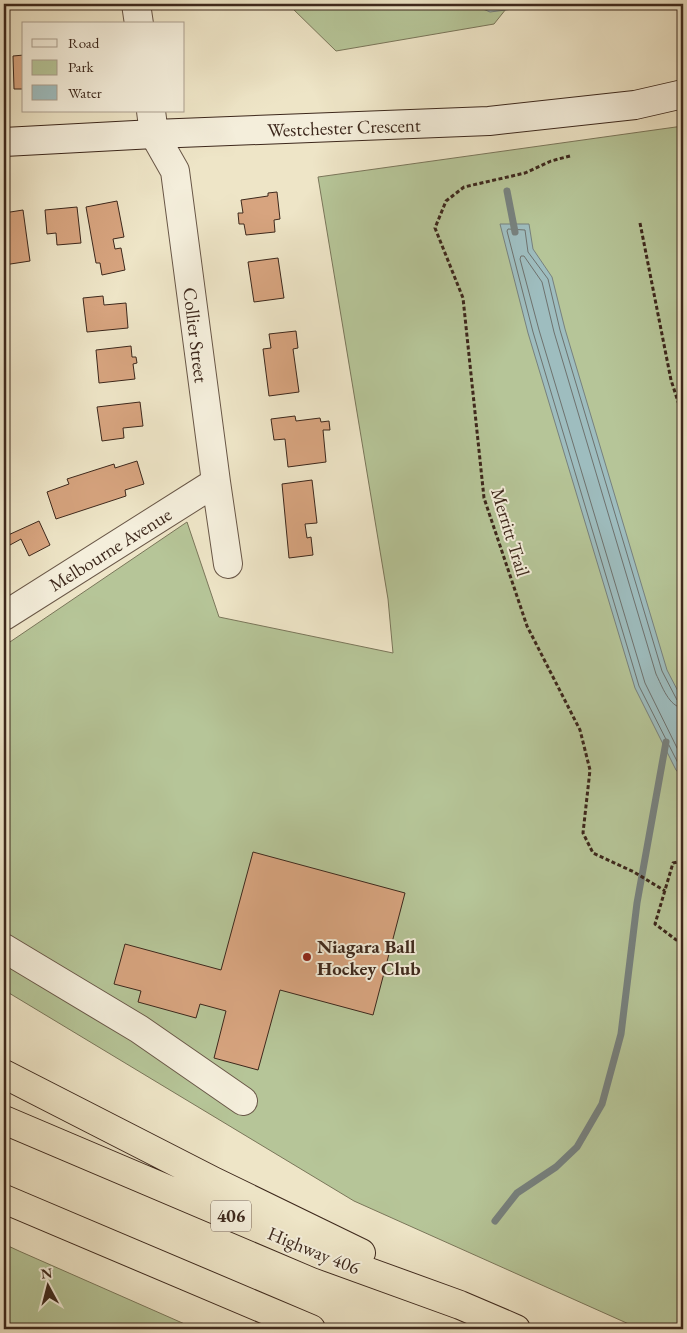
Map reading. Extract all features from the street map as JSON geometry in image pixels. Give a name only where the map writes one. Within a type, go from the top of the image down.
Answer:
[{"type":"highway","points":[[4,1074],[213,1181],[333,1238],[460,1306]]},
{"type":"highway","name":"Highway 406","points":[[4,1120],[322,1254],[516,1329]]},
{"type":"highway","points":[[4,1199],[311,1329]]},
{"type":"street","points":[[136,4],[138,22]]},
{"type":"street","name":"Westchester Crescent","points":[[4,142],[153,123],[489,121],[635,104],[683,94]]},
{"type":"street","name":"Collier Street","points":[[153,123],[175,170],[228,564]]},
{"type":"street","name":"Melbourne Avenue","points":[[4,616],[216,482]]},
{"type":"street","points":[[4,948],[139,1030],[243,1101]]},
{"type":"path","name":"Merritt Trail","points":[[570,156],[551,161],[525,173],[464,187],[446,201],[435,228],[463,298],[484,498],[527,626],[580,730],[590,770],[583,833],[593,852],[634,872],[665,891]]},
{"type":"path","points":[[640,223],[671,380],[683,417]]},
{"type":"path","points":[[683,861],[673,863],[655,924],[683,945]]},
{"type":"green space","points":[[290,4],[510,4],[494,24],[336,51]]},
{"type":"green space","points":[[683,126],[683,1329],[640,1329],[354,1201],[4,990],[4,646],[187,522],[219,617],[393,653],[388,599],[318,177]]},
{"type":"green space","points":[[4,1244],[19,1251],[196,1329],[4,1329]]},
{"type":"water","points":[[476,4],[521,4],[521,8],[490,12],[476,6]]},
{"type":"water","points":[[500,224],[529,224],[533,249],[552,277],[565,329],[667,670],[683,701],[683,778],[676,770],[635,688],[528,333]]},
{"type":"building","points":[[22,55],[22,89],[14,89],[13,56]]},
{"type":"building","points":[[277,192],[280,219],[274,220],[275,232],[246,235],[244,224],[239,224],[238,213],[243,213],[241,200],[268,196],[268,193]]},
{"type":"building","points":[[117,201],[124,237],[113,239],[115,249],[121,248],[125,270],[102,275],[100,263],[96,263],[86,207]]},
{"type":"building","points":[[77,207],[81,243],[57,245],[56,233],[47,234],[45,210]]},
{"type":"building","points":[[23,210],[30,261],[4,265],[4,213]]},
{"type":"building","points":[[278,258],[284,298],[254,302],[248,262]]},
{"type":"building","points":[[103,296],[104,305],[126,303],[128,328],[87,332],[83,298]]},
{"type":"building","points":[[296,331],[298,348],[293,349],[299,392],[269,396],[263,349],[271,348],[269,334]]},
{"type":"building","points":[[131,346],[132,357],[136,357],[137,363],[133,364],[135,379],[99,383],[96,350]]},
{"type":"building","points":[[140,402],[143,426],[123,428],[124,438],[102,441],[97,407]]},
{"type":"building","points":[[295,416],[296,421],[320,418],[321,422],[329,421],[330,430],[323,430],[326,462],[288,467],[285,439],[274,440],[271,419]]},
{"type":"building","points":[[137,461],[144,484],[125,490],[126,496],[56,519],[47,492],[69,484],[67,479],[114,464],[115,468]]},
{"type":"building","points":[[312,480],[317,523],[305,524],[307,538],[311,537],[313,555],[289,558],[282,484]]},
{"type":"building","points":[[39,521],[50,545],[29,556],[21,539],[10,545],[6,536]]},
{"type":"building","name":"Niagara Ball Hockey Club","points":[[253,852],[405,893],[373,1015],[280,990],[258,1070],[214,1058],[226,1011],[200,1004],[196,1018],[138,1002],[141,991],[114,984],[125,944],[221,970]]},
{"type":"waterway","points":[[507,191],[515,232]]},
{"type":"waterway","points":[[495,1221],[517,1193],[556,1167],[577,1147],[602,1104],[621,1034],[637,903],[666,742]]},
{"type":"place","name":"Niagara Ball Hockey Club","points":[[307,957]]}]
